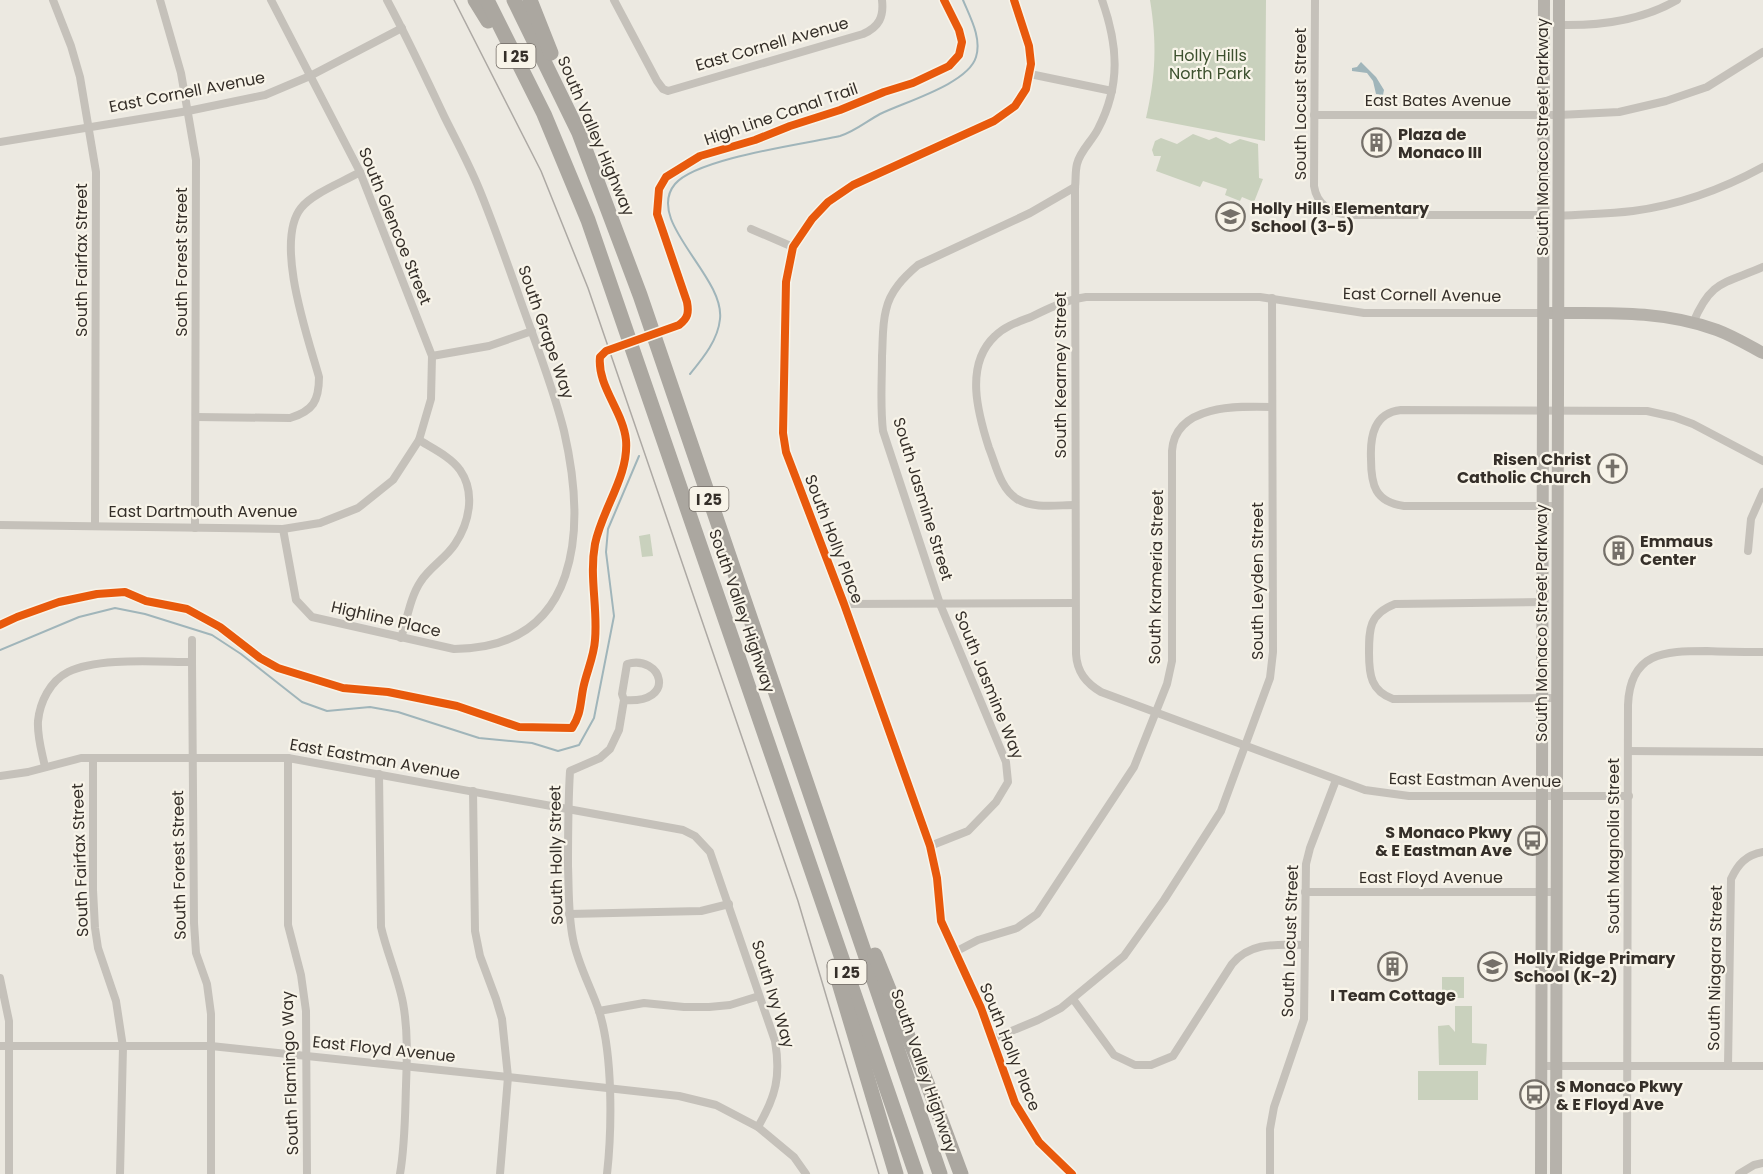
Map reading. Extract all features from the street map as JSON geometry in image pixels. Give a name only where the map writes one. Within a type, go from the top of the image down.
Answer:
[{"type":"highway","points":[[475,0],[544,114]]},
{"type":"highway","name":"South Valley Highway","points":[[488,0],[544,114],[588,220],[615,293],[916,1174]]},
{"type":"highway","name":"South Valley Highway","points":[[514,0],[579,133],[640,295],[940,1174]]},
{"type":"highway","points":[[530,0],[579,133]]},
{"type":"highway","points":[[777,770],[896,1174]]},
{"type":"highway","points":[[836,867],[876,957],[961,1174]]},
{"type":"main road","name":"South Monaco Street Parkway","points":[[1541,1174],[1544,0]]},
{"type":"main road","name":"South Monaco Street Parkway","points":[[1556,1174],[1559,0]]},
{"type":"main road","name":"East Cornell Avenue","points":[[1543,313],[1644,314],[1693,323],[1728,335],[1763,353]]},
{"type":"street","name":"South Fairfax Street","points":[[53,0],[80,77],[96,172],[95,526]]},
{"type":"street","name":"South Forest Street","points":[[160,0],[179,64],[196,160],[195,528]]},
{"type":"street","name":"South Glencoe Street","points":[[271,0],[360,172],[432,356],[431,399],[419,440]]},
{"type":"street","name":"South Grape Way","points":[[387,0],[480,190],[532,332],[561,421],[573,496],[570,560],[556,599],[535,623],[508,639],[477,649]]},
{"type":"street","name":"East Cornell Avenue","points":[[614,0],[657,81],[668,91],[863,34],[875,28],[881,20],[882,0]]},
{"type":"street","name":"South Holly Place","points":[[1014,0],[1029,46],[1030,74],[1022,97],[1006,114],[853,185],[835,196],[812,219],[793,247],[786,282],[783,433],[786,452],[844,604],[930,846],[937,878],[941,921],[981,1008],[1010,1091],[1021,1115],[1039,1142],[1072,1174]]},
{"type":"street","name":"South Kearney Street","points":[[1102,0],[1111,24],[1115,50],[1112,91],[1099,127],[1077,165],[1075,188],[1077,666],[1082,676],[1101,692],[1155,712]]},
{"type":"street","name":"South Locust Street","points":[[1315,0],[1315,191],[1323,205],[1335,213],[1352,215],[1543,215]]},
{"type":"street","points":[[1559,25],[1607,24],[1639,16],[1677,0]]},
{"type":"street","name":"East Cornell Avenue","points":[[0,142],[188,111],[265,95],[310,76],[402,28]]},
{"type":"street","name":"East Bates Avenue","points":[[1314,115],[1559,115],[1619,112],[1666,101],[1707,87],[1763,52]]},
{"type":"street","points":[[1030,74],[1112,91]]},
{"type":"street","points":[[1559,216],[1633,211],[1686,200],[1734,183],[1763,166]]},
{"type":"street","points":[[196,417],[290,418],[303,414],[314,404],[319,391],[319,377],[295,290],[291,254],[294,220],[302,207],[313,198],[360,172]]},
{"type":"street","name":"South Jasmine Street","points":[[940,604],[883,431],[881,414],[883,326],[886,309],[894,291],[918,266],[1030,213],[1075,188]]},
{"type":"street","points":[[751,229],[793,247]]},
{"type":"street","points":[[1693,323],[1704,299],[1717,286],[1763,267]]},
{"type":"street","name":"East Cornell Avenue","points":[[1074,298],[1272,298],[1364,313],[1543,313]]},
{"type":"street","points":[[1074,298],[1007,327],[990,340],[984,349],[978,367],[977,404],[1000,477],[1008,491],[1020,501],[1036,505],[1075,505]]},
{"type":"street","name":"South Leyden Street","points":[[992,1040],[1038,1020],[1073,999],[1124,956],[1164,900],[1221,811],[1246,746],[1270,678],[1273,652],[1272,298]]},
{"type":"street","points":[[432,356],[489,346],[532,332]]},
{"type":"street","name":"South Krameria Street","points":[[955,952],[978,940],[1017,928],[1037,914],[1134,767],[1167,684],[1172,661],[1172,451],[1177,430],[1188,421],[1219,409],[1272,407]]},
{"type":"street","points":[[1558,506],[1404,506],[1390,503],[1377,492],[1372,482],[1370,444],[1375,426],[1381,419],[1396,411],[1637,410],[1667,415],[1693,424],[1763,461]]},
{"type":"street","points":[[401,638],[420,583],[454,546],[468,520],[468,489],[460,470],[442,454],[419,440]]},
{"type":"street","name":"East Dartmouth Avenue","points":[[0,525],[283,529],[320,523],[358,508],[393,480],[419,440]]},
{"type":"street","points":[[1748,551],[1751,519],[1763,492]]},
{"type":"street","name":"Highline Place","points":[[283,529],[296,600],[312,617],[454,649],[477,649]]},
{"type":"street","points":[[844,604],[1075,603]]},
{"type":"street","points":[[1543,603],[1395,604],[1376,616],[1369,630],[1369,669],[1371,680],[1378,690],[1393,699],[1557,698]]},
{"type":"street","name":"South Jasmine Way","points":[[930,846],[968,831],[996,802],[1008,782],[1006,762],[940,604]]},
{"type":"street","name":"South Forest Street","points":[[192,640],[196,953],[207,984],[211,1014],[211,1174]]},
{"type":"street","name":"South Magnolia Street","points":[[1627,1174],[1630,693],[1636,675],[1654,656],[1667,652],[1763,652]]},
{"type":"street","points":[[45,767],[39,739],[38,722],[41,704],[52,684],[67,672],[88,665],[110,663],[192,662]]},
{"type":"street","name":"South Holly Street","points":[[607,1174],[610,1147],[607,1048],[599,1011],[579,963],[569,914],[567,808],[570,771],[600,758],[610,749],[619,730],[627,664],[639,663],[654,669],[658,675],[659,684],[652,696],[637,701],[624,700]]},
{"type":"street","name":"East Eastman Avenue","points":[[1155,712],[1365,790],[1394,795],[1629,796]]},
{"type":"street","points":[[1628,751],[1763,752]]},
{"type":"street","name":"East Eastman Avenue","points":[[0,776],[81,758],[288,758],[683,830],[703,843]]},
{"type":"street","name":"South Fairfax Street","points":[[93,758],[95,928],[98,948],[116,1001],[123,1047],[120,1174]]},
{"type":"street","name":"South Flamingo Way","points":[[288,758],[288,925],[304,994],[307,1057],[307,1174]]},
{"type":"street","points":[[379,774],[380,914],[386,951],[403,1003],[405,1018],[407,1066],[405,1147],[400,1174]]},
{"type":"street","name":"South Locust Street","points":[[1270,1174],[1270,1129],[1274,1107],[1304,1019],[1306,864],[1336,780]]},
{"type":"street","points":[[473,791],[475,931],[480,956],[502,1019],[508,1077],[500,1174]]},
{"type":"street","name":"South Ivy Way","points":[[703,843],[710,852],[729,904],[775,1041],[778,1071],[772,1098],[758,1126]]},
{"type":"street","name":"South Niagara Street","points":[[1728,1066],[1731,879],[1745,858],[1763,852]]},
{"type":"street","name":"East Floyd Avenue","points":[[1305,892],[1557,892]]},
{"type":"street","points":[[569,914],[634,911],[678,913],[701,911],[729,904]]},
{"type":"street","points":[[1073,999],[1114,1055],[1135,1065],[1151,1065],[1173,1056],[1232,964],[1242,953],[1257,946],[1305,945]]},
{"type":"street","points":[[0,978],[8,1012],[10,1046],[9,1174]]},
{"type":"street","points":[[599,1011],[644,1003],[709,1007],[730,1005],[759,996]]},
{"type":"street","name":"East Floyd Avenue","points":[[0,1046],[211,1046],[407,1066],[679,1096],[716,1105],[758,1126]]},
{"type":"street","points":[[1541,1065],[1763,1066]]},
{"type":"street","points":[[758,1126],[794,1157],[806,1174]]},
{"type":"street","points":[[1738,1174],[1763,1163]]},
{"type":"green space","name":"Holly Hills North Park","points":[[1150,0],[1266,0],[1265,141],[1146,118],[1152,88],[1154,59],[1154,30]]},
{"type":"green space","points":[[1193,134],[1209,140],[1216,137],[1230,144],[1240,139],[1258,144],[1259,178],[1263,179],[1254,202],[1242,197],[1240,201],[1225,195],[1227,189],[1203,181],[1200,187],[1156,171],[1161,156],[1154,156],[1152,150],[1155,141],[1161,138],[1177,144]]},
{"type":"green space","points":[[650,534],[653,556],[642,557],[639,536]]},
{"type":"green space","points":[[1442,977],[1464,977],[1464,998],[1442,998]]},
{"type":"green space","points":[[1455,1006],[1472,1006],[1472,1043],[1487,1044],[1486,1065],[1439,1065],[1438,1026],[1449,1025],[1455,1032]]},
{"type":"green space","points":[[1418,1071],[1478,1071],[1478,1100],[1418,1100]]},
{"type":"shaded area","points":[[1361,62],[1376,77],[1384,90],[1383,95],[1376,94],[1373,81],[1367,73],[1352,71],[1352,68],[1357,67]]},
{"type":"waterway","points":[[690,374],[713,341],[720,319],[718,302],[711,285],[677,232],[670,215],[668,199],[675,184],[687,175],[727,159],[840,136],[880,114],[934,91],[961,76],[971,67],[977,50],[974,28],[963,0]]},
{"type":"waterway","points":[[0,650],[79,617],[115,608],[145,614],[212,635],[241,654],[302,702],[327,711],[370,707],[398,712],[479,738],[532,743],[558,751],[579,745],[594,718],[614,616],[606,552],[608,529],[639,456]]},
{"type":"tram line","points":[[454,0],[541,171],[588,288],[798,901],[879,1174]]},
{"type":"cycle path","name":"High Line Canal Trail","points":[[0,625],[59,602],[97,594],[125,592],[146,601],[187,609],[220,627],[260,658],[278,668],[343,688],[388,692],[457,706],[519,727],[572,728],[579,714],[594,646],[596,628],[593,556],[595,544],[626,453],[624,429],[602,378],[600,357],[606,351],[679,325],[688,312],[687,302],[657,214],[659,189],[666,177],[700,156],[755,140],[840,110],[913,83],[949,66],[959,55],[962,42],[959,30],[944,0]]},
{"type":"cycle path","points":[[1014,0],[1029,46],[1031,64],[1026,89],[1015,106],[994,121],[853,185],[828,202],[812,219],[793,247],[786,282],[783,433],[786,452],[844,604],[930,846],[937,878],[941,921],[981,1008],[1015,1103],[1039,1142],[1072,1174]]},
{"type":"place","name":"Plaza de Monaco III","points":[[1377,143]]},
{"type":"place","name":"Holly Hills Elementary School (3-5)","points":[[1230,217]]},
{"type":"place","name":"Risen Christ Catholic Church","points":[[1612,468]]},
{"type":"place","name":"Emmaus Center","points":[[1619,550]]},
{"type":"place","name":"S Monaco Pkwy & E Eastman Ave","points":[[1533,841]]},
{"type":"place","name":"I Team Cottage","points":[[1393,967]]},
{"type":"place","name":"Holly Ridge Primary School (K-2)","points":[[1493,967]]},
{"type":"place","name":"S Monaco Pkwy & E Floyd Ave","points":[[1535,1095]]}]
